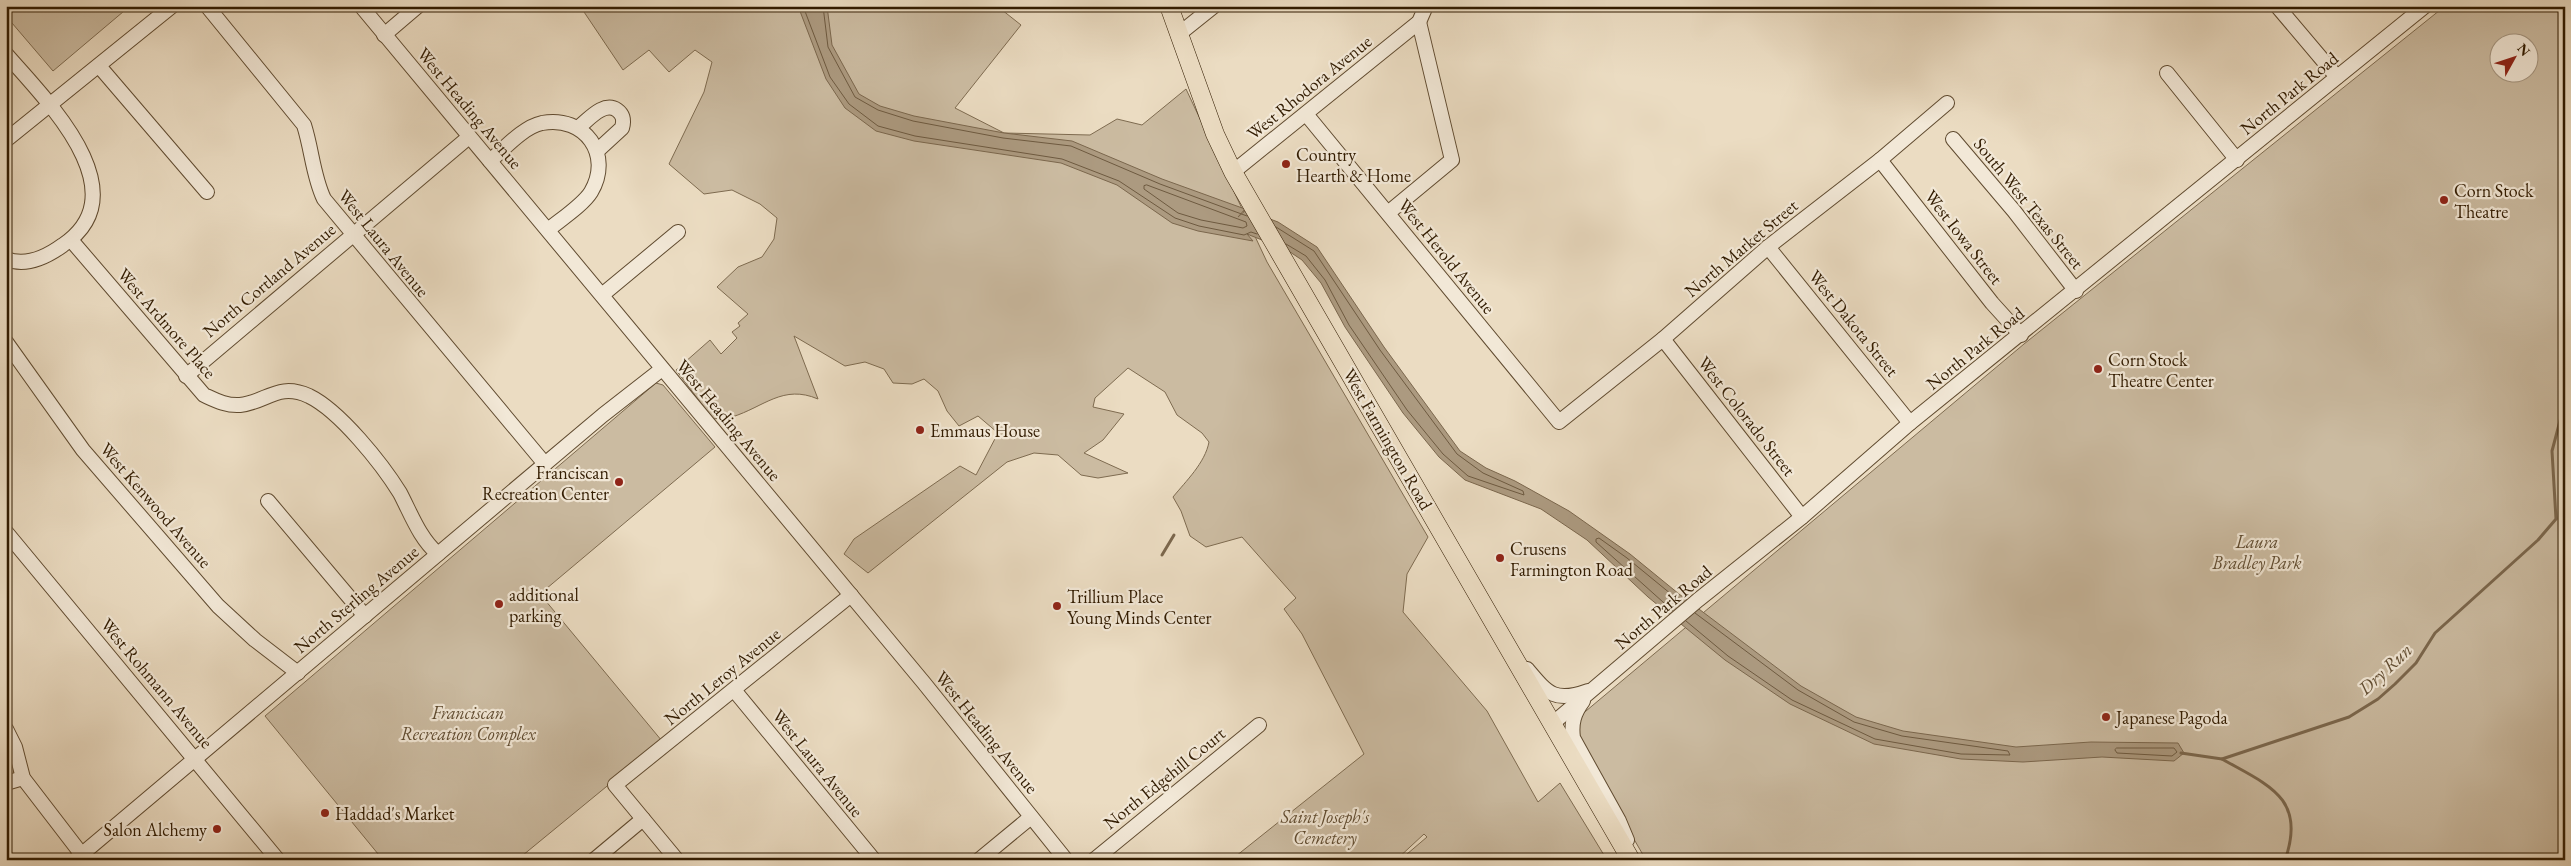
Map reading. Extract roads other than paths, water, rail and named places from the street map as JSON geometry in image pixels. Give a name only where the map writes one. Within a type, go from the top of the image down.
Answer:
[{"type":"main road","name":"West Farmington Road","points":[[1169,6],[1215,134],[1254,211],[1633,860]]},
{"type":"street","points":[[6,140],[172,6]]},
{"type":"street","name":"West Laura Avenue","points":[[207,6],[304,125],[312,148],[316,182],[324,200],[351,235],[545,464]]},
{"type":"street","name":"West Heading Avenue","points":[[361,6],[851,595],[1066,860]]},
{"type":"street","points":[[384,35],[418,6]]},
{"type":"street","points":[[1179,34],[1214,6]]},
{"type":"street","name":"West Rhodora Avenue","points":[[1233,172],[1419,22],[1426,6]]},
{"type":"street","points":[[2278,6],[2337,77]]},
{"type":"street","name":"North Park Road","points":[[1552,724],[1698,600],[1802,517],[1910,423],[2076,291],[2337,77],[2368,55],[2424,6]]},
{"type":"street","points":[[1388,213],[1452,160],[1419,22]]},
{"type":"street","points":[[6,54],[50,105],[84,154],[92,175],[93,204],[86,223],[71,240],[54,252],[33,261],[6,259]]},
{"type":"street","points":[[99,66],[207,192]]},
{"type":"street","points":[[2167,73],[2237,160]]},
{"type":"street","name":"North Market Street","points":[[1559,422],[1663,340],[1768,247],[1880,160],[1947,103]]},
{"type":"street","points":[[579,127],[604,107],[611,107],[621,113],[624,119],[622,128],[597,151]]},
{"type":"street","name":"West Herold Avenue","points":[[1306,114],[1559,422]]},
{"type":"street","points":[[490,161],[527,130],[540,124],[556,122],[579,127],[590,137],[597,151],[599,165],[597,181],[589,195],[548,230]]},
{"type":"street","name":"North Cortland Avenue","points":[[186,376],[469,137]]},
{"type":"street","name":"South West Texas Street","points":[[1953,140],[2014,211],[2076,291]]},
{"type":"street","name":"West Iowa Street","points":[[1880,160],[1992,303],[2021,335]]},
{"type":"street","points":[[602,295],[678,232]]},
{"type":"street","name":"West Ardmore Place","points":[[71,240],[204,395],[223,404],[240,405],[279,391],[295,392],[310,397],[332,413],[366,447],[399,492],[429,547],[438,554]]},
{"type":"street","name":"West Dakota Street","points":[[1768,247],[1910,423]]},
{"type":"street","name":"West Colorado Street","points":[[1663,340],[1802,517]]},
{"type":"street","name":"West Kenwood Avenue","points":[[6,342],[83,450],[218,606],[255,640],[298,673]]},
{"type":"street","name":"North Sterling Avenue","points":[[81,858],[196,758],[438,554],[662,369]]},
{"type":"street","points":[[268,501],[366,616]]},
{"type":"street","name":"West Rohmann Avenue","points":[[6,532],[196,758],[278,860]]},
{"type":"street","name":"North Leroy Avenue","points":[[643,819],[615,785],[851,595]]},
{"type":"street","points":[[1506,643],[1547,693],[1562,698],[1593,689]]},
{"type":"street","points":[[1593,689],[1577,709],[1571,726],[1573,738],[1619,821],[1633,860]]},
{"type":"street","name":"West Laura Avenue","points":[[734,690],[874,860]]},
{"type":"street","name":"North Edgehill Court","points":[[1094,860],[1259,725]]},
{"type":"street","points":[[6,729],[15,746],[23,778],[81,858]]},
{"type":"street","points":[[6,783],[23,778]]},
{"type":"street","points":[[979,860],[1030,817]]},
{"type":"street","points":[[594,860],[643,819],[676,860]]},
{"type":"water","points":[[798,6],[827,6],[832,45],[859,94],[880,106],[914,116],[1004,133],[1072,141],[1162,179],[1245,209],[1238,217],[1246,210],[1278,222],[1317,247],[1384,347],[1460,451],[1486,468],[1515,481],[1569,511],[1630,554],[1679,594],[1801,686],[1856,717],[1903,731],[2016,747],[2091,742],[2178,743],[2184,753],[2174,761],[2102,757],[2023,762],[1961,759],[1874,744],[1790,704],[1725,660],[1648,597],[1587,540],[1541,509],[1465,480],[1439,457],[1403,413],[1345,327],[1321,283],[1302,260],[1287,250],[1247,234],[1253,241],[1198,231],[1172,223],[1117,185],[1061,163],[914,141],[876,131],[845,108],[826,79]]},
{"type":"waterway","name":"Dry Run","points":[[2181,753],[2222,759],[2349,717],[2378,699],[2395,684],[2416,663],[2435,633],[2538,540],[2556,519],[2552,451],[2565,402]]},
{"type":"waterway","points":[[1162,555],[1174,535]]},
{"type":"waterway","points":[[2222,759],[2268,786],[2279,796],[2287,808],[2291,822],[2290,839],[2285,860]]},
{"type":"place","name":"Country Hearth & Home","points":[[1286,164]]},
{"type":"place","name":"Corn Stock Theatre","points":[[2444,200]]},
{"type":"place","name":"Corn Stock Theatre Center","points":[[2098,369]]},
{"type":"place","name":"Emmaus House","points":[[920,430]]},
{"type":"place","name":"Franciscan Recreation Center","points":[[619,482]]},
{"type":"place","name":"Crusens Farmington Road","points":[[1500,558]]},
{"type":"place","name":"additional parking","points":[[499,604]]},
{"type":"place","name":"Trillium Place Young Minds Center","points":[[1057,606]]},
{"type":"place","name":"Japanese Pagoda","points":[[2106,717]]},
{"type":"place","name":"Haddad's Market","points":[[325,813]]},
{"type":"place","name":"Salon Alchemy","points":[[217,829]]},
{"type":"park label","name":"Laura Bradley Park","points":[[2257,551]]},
{"type":"park label","name":"Franciscan Recreation Complex","points":[[468,722]]},
{"type":"park label","name":"Saint Joseph's Cemetery","points":[[1325,826]]}]
